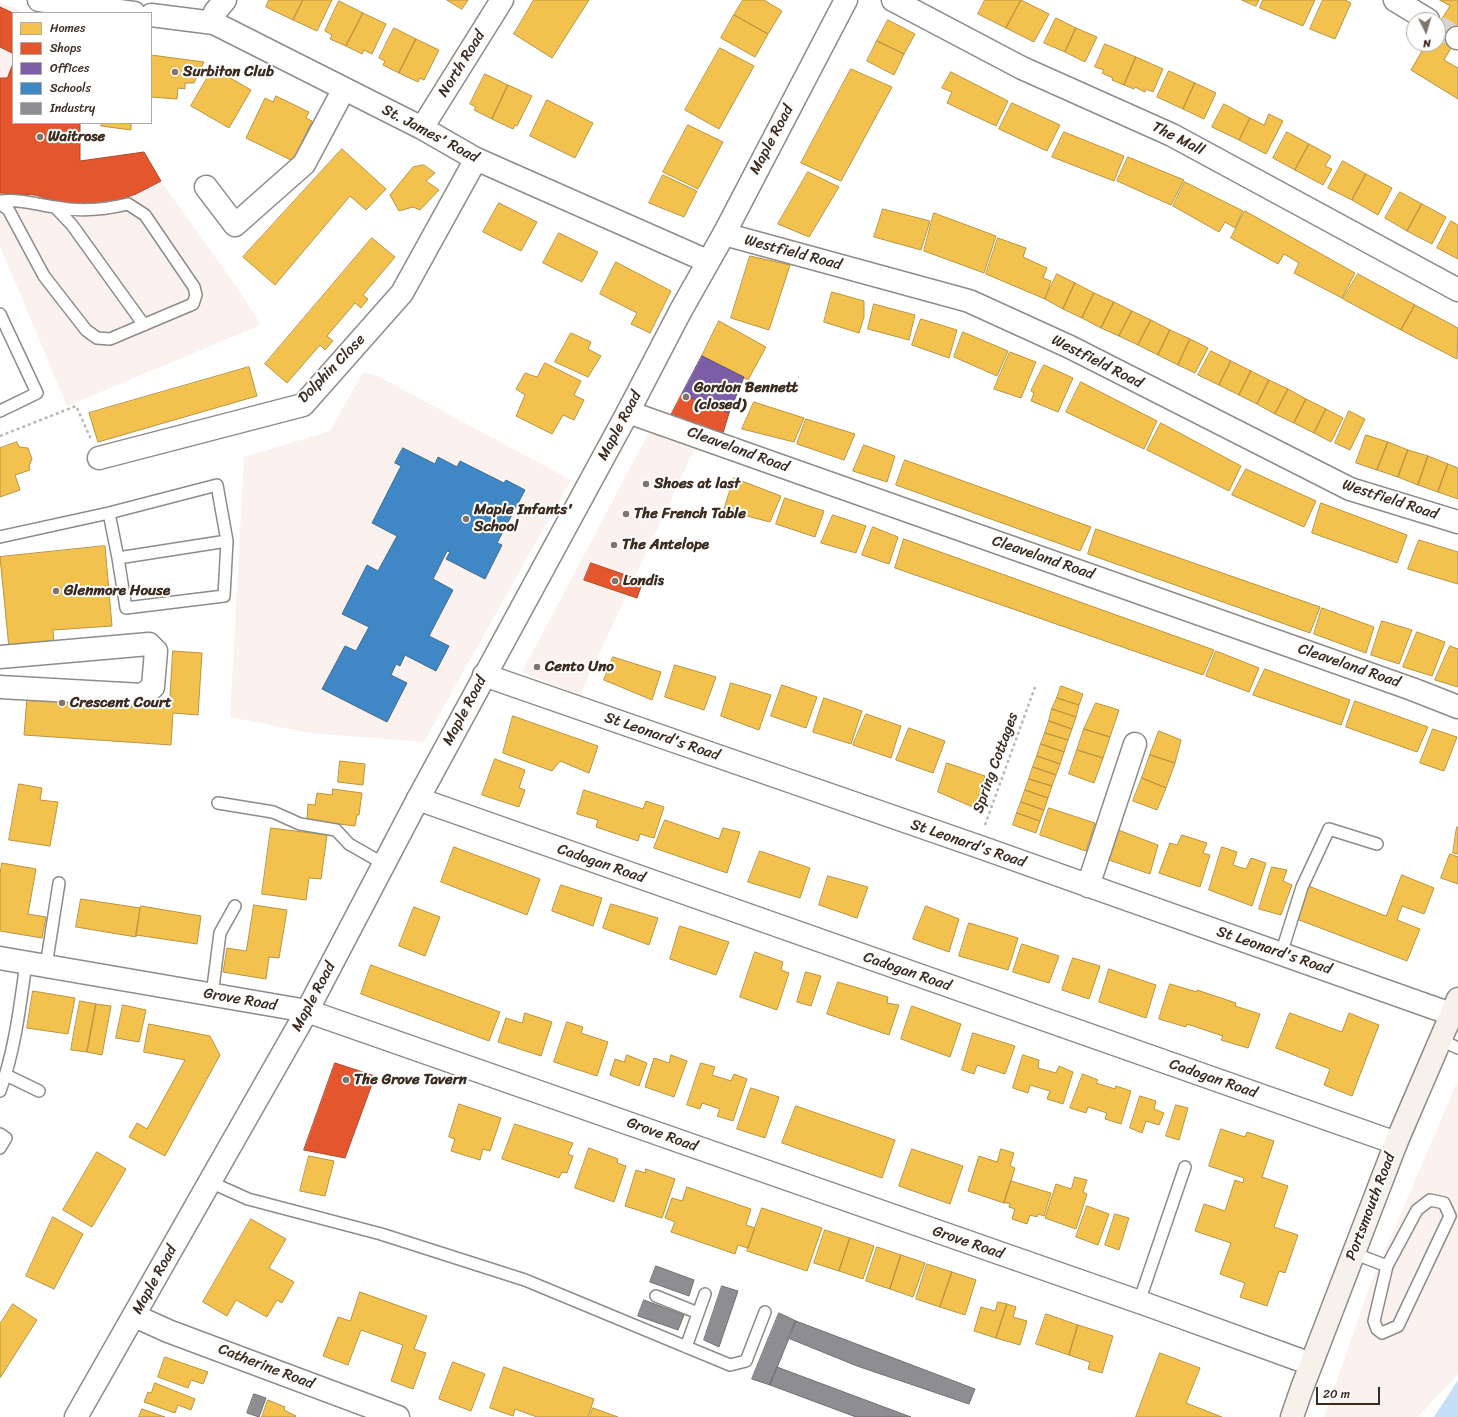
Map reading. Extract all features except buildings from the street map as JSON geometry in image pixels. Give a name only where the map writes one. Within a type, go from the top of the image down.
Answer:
[{"type":"main road","name":"Portsmouth Road","points":[[1292,1417],[1353,1253],[1396,1144],[1449,1044],[1454,1007]]},
{"type":"street","points":[[39,0],[127,12]]},
{"type":"street","points":[[214,23],[215,12],[225,0]]},
{"type":"street","name":"North Road","points":[[422,128],[502,0]]},
{"type":"street","name":"Maple Road","points":[[76,1417],[135,1316],[307,1011],[484,675],[724,234],[846,0]]},
{"type":"street","name":"The Mall","points":[[893,0],[1022,68],[1172,135],[1458,290]]},
{"type":"street","points":[[1399,1],[1416,12]]},
{"type":"street","name":"St. James' Road","points":[[152,15],[214,23],[422,128],[476,159],[708,261]]},
{"type":"street","points":[[206,187],[235,225],[304,164],[344,89]]},
{"type":"street","name":"Dolphin Close","points":[[99,458],[303,405],[402,293],[476,159]]},
{"type":"street","name":"Westfield Road","points":[[724,234],[969,301],[1070,348],[1350,489],[1458,522]]},
{"type":"street","name":"Cleaveland Road","points":[[628,412],[1405,686],[1458,707]]},
{"type":"street","points":[[0,657],[149,644],[156,651],[153,687],[142,695],[0,687]]},
{"type":"street","name":"St Leonard's Road","points":[[484,675],[977,846],[1281,954],[1454,1007]]},
{"type":"street","points":[[1088,886],[1135,744]]},
{"type":"street","name":"Cadogan Road","points":[[418,799],[1396,1144]]},
{"type":"street","name":"Grove Road","points":[[0,958],[307,1011],[1139,1302],[1311,1364]]},
{"type":"street","name":"Catherine Road","points":[[135,1316],[168,1331],[398,1417]]},
{"type":"lane","points":[[0,201],[31,201],[55,207],[90,210],[128,204],[145,215],[194,287],[196,296],[193,304],[110,339],[97,338],[86,330],[44,276],[8,209],[0,204]]},
{"type":"lane","points":[[55,207],[72,224],[144,325]]},
{"type":"lane","points":[[0,314],[37,393],[0,411]]},
{"type":"lane","points":[[0,537],[108,513],[217,485],[227,541],[224,596],[126,608],[118,558],[108,513]]},
{"type":"lane","points":[[118,558],[227,541]]},
{"type":"lane","points":[[218,803],[273,812],[300,824],[336,830],[349,844],[384,864]]},
{"type":"lane","points":[[1281,954],[1302,887],[1329,829],[1377,844]]},
{"type":"lane","points":[[0,1091],[6,1075],[17,1028],[59,883]]},
{"type":"lane","points":[[212,995],[220,934],[235,906]]},
{"type":"lane","points":[[6,1075],[39,1091]]},
{"type":"lane","points":[[0,1134],[6,1138],[0,1148]]},
{"type":"lane","points":[[1139,1302],[1185,1167]]},
{"type":"lane","points":[[210,1182],[248,1199],[381,1234],[525,1280],[730,1365],[746,1362],[765,1312]]},
{"type":"lane","points":[[1430,1200],[1444,1204],[1450,1216],[1398,1326],[1382,1333],[1377,1329],[1374,1321],[1387,1266],[1416,1210],[1430,1200]]},
{"type":"lane","points":[[1353,1253],[1387,1266]]},
{"type":"lane","points":[[686,1347],[705,1294]]},
{"type":"lane","points":[[656,1296],[698,1313]]},
{"type":"path","points":[[0,436],[76,406],[99,458]]},
{"type":"path","name":"Spring Cottages","points":[[977,846],[1035,687]]},
{"type":"shaded area","points":[[0,2],[23,12],[12,12],[12,124],[15,124],[80,161],[144,152],[161,181],[241,293],[261,325],[67,406],[0,246]]},
{"type":"shaded area","points":[[363,372],[376,375],[571,480],[424,742],[309,733],[230,717],[244,457],[330,431]]},
{"type":"shaded area","points":[[649,432],[694,450],[580,695],[522,672]]},
{"type":"shaded area","points":[[1458,1080],[1458,1374],[1418,1417],[1324,1417],[1371,1283]]},
{"type":"water","points":[[1458,1380],[1458,1417],[1434,1417]]},
{"type":"tunnel","points":[[1446,31],[1457,38]]},
{"type":"place","name":"Surbiton Club","points":[[175,72]]},
{"type":"place","name":"Waitrose","points":[[40,137]]},
{"type":"place","name":"Gordon Bennett (closed)","points":[[686,397]]},
{"type":"place","name":"Shoes at last","points":[[646,484]]},
{"type":"place","name":"The French Table","points":[[626,514]]},
{"type":"place","name":"Maple Infants' School","points":[[466,519]]},
{"type":"place","name":"The Antelope","points":[[614,545]]},
{"type":"place","name":"Londis","points":[[615,581]]},
{"type":"place","name":"Glenmore House","points":[[56,591]]},
{"type":"place","name":"Cento Uno","points":[[537,667]]},
{"type":"place","name":"Crescent Court","points":[[62,703]]},
{"type":"place","name":"The Grove Tavern","points":[[346,1080]]}]
